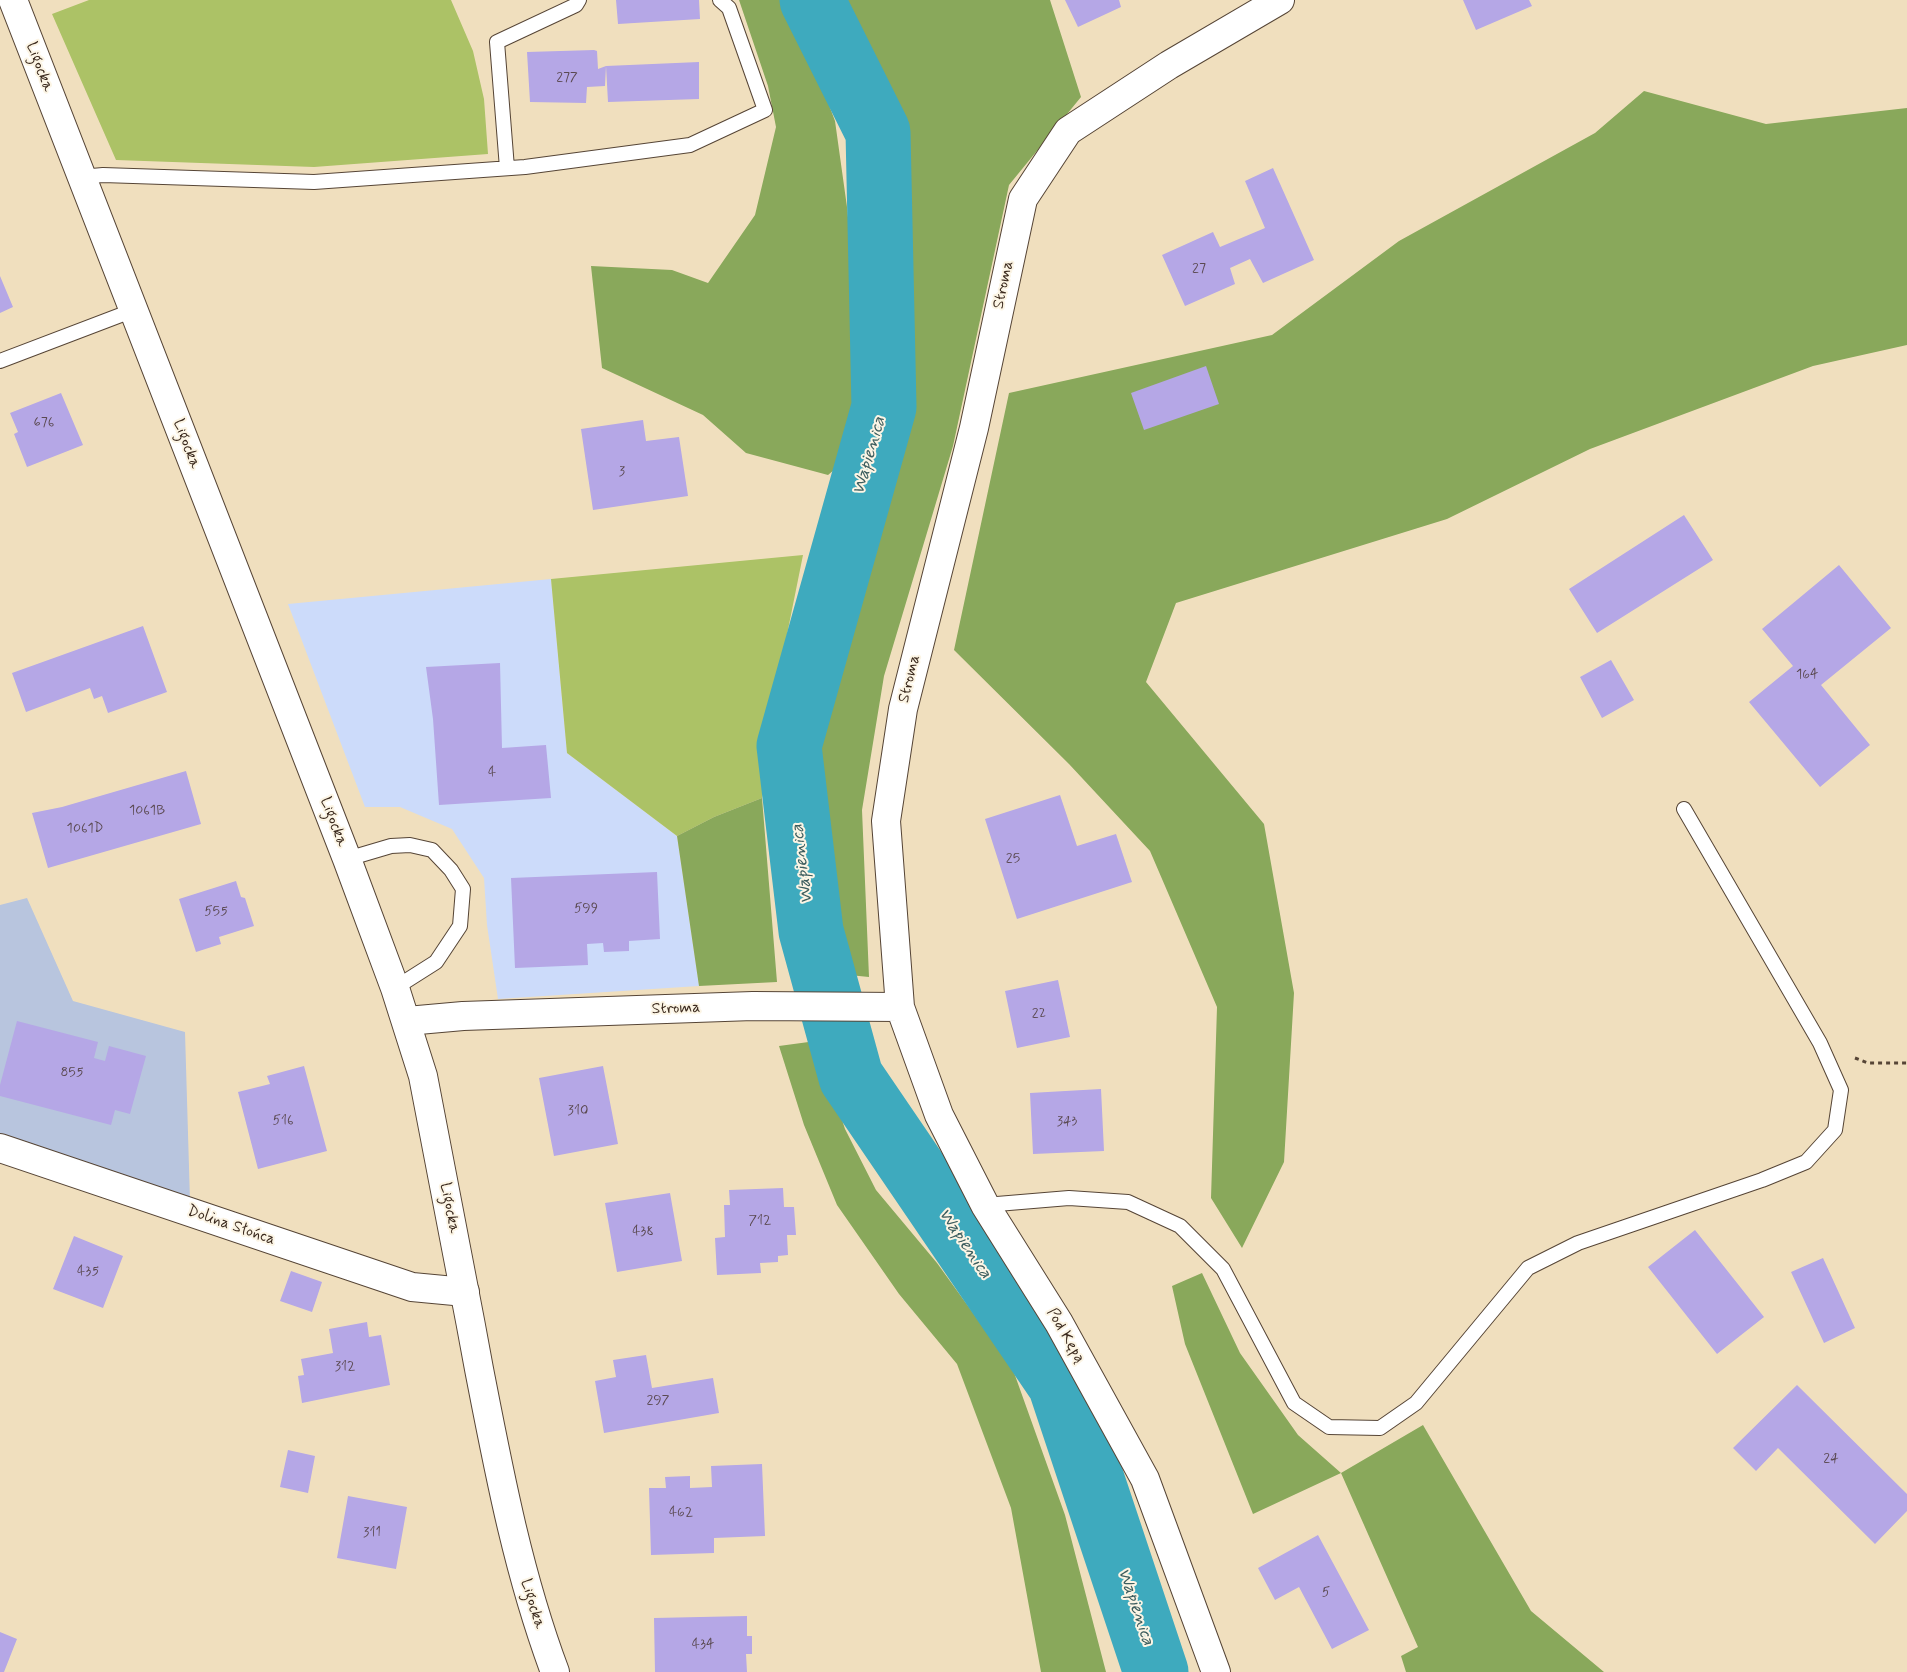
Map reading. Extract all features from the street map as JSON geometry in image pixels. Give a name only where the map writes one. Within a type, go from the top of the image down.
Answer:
[{"type":"street","name":"Ligocka","points":[[13,0],[347,859],[407,1021],[423,1076],[500,1478],[518,1559],[555,1672]]},
{"type":"street","name":"Stroma","points":[[407,1021],[463,1016],[753,1006],[900,1007],[886,821],[903,709],[974,428],[1023,198],[1068,131],[1169,65],[1280,0]]},
{"type":"street","name":"Pod Kępą","points":[[900,1007],[939,1115],[985,1206],[1059,1323],[1145,1479],[1216,1672]]},
{"type":"street","name":"Dolina Słońca","points":[[0,1148],[412,1287],[465,1292]]},
{"type":"lane","points":[[507,168],[497,42],[576,5],[579,0]]},
{"type":"lane","points":[[81,177],[103,175],[314,182],[507,168],[690,145],[765,110],[730,8],[720,0]]},
{"type":"lane","points":[[0,361],[134,310]]},
{"type":"lane","points":[[985,1206],[1069,1198],[1128,1202],[1180,1226],[1223,1269],[1294,1403],[1329,1427],[1380,1428],[1416,1403],[1528,1268],[1578,1243],[1753,1183],[1806,1162],[1835,1130],[1841,1090],[1820,1043],[1684,809]]},
{"type":"lane","points":[[347,859],[391,846],[410,845],[432,850],[451,870],[463,889],[460,926],[436,962],[395,988]]},
{"type":"path","points":[[1820,1043],[1868,1063],[1907,1063]]},
{"type":"shaded area","points":[[551,579],[567,753],[677,836],[699,986],[498,999],[487,925],[484,878],[452,829],[400,807],[365,807],[288,604]]},
{"type":"shaded area","points":[[27,898],[73,1001],[185,1032],[190,1201],[0,1138],[0,905]]},
{"type":"green space","points":[[89,0],[451,0],[473,51],[484,99],[488,154],[314,167],[116,160],[52,14]]},
{"type":"green space","points":[[739,0],[786,0],[798,22],[835,121],[847,207],[863,373],[853,454],[828,475],[746,453],[703,415],[602,368],[591,266],[672,270],[708,283],[755,215],[776,127],[768,86]]},
{"type":"green space","points":[[834,0],[1050,0],[1081,97],[1009,185],[953,446],[884,676],[862,810],[869,977],[839,974],[802,740],[900,401],[893,117]]},
{"type":"green space","points":[[1644,91],[1766,124],[1907,108],[1907,345],[1813,366],[1590,449],[1447,519],[1176,603],[1146,682],[1264,824],[1294,993],[1284,1162],[1242,1248],[1211,1198],[1217,1007],[1150,851],[1069,764],[954,650],[1009,393],[1272,335],[1399,241],[1595,133]]},
{"type":"green space","points":[[803,555],[772,709],[762,798],[714,817],[677,836],[567,753],[551,579]]},
{"type":"green space","points":[[762,798],[777,982],[699,986],[677,836],[714,817]]},
{"type":"green space","points":[[816,1041],[845,1129],[876,1190],[937,1263],[1012,1367],[1065,1515],[1106,1672],[1041,1672],[1011,1508],[957,1364],[899,1294],[837,1205],[804,1125],[779,1046]]},
{"type":"green space","points":[[1202,1273],[1240,1353],[1298,1435],[1341,1473],[1253,1514],[1185,1344],[1172,1286]]},
{"type":"green space","points":[[1423,1425],[1531,1611],[1604,1672],[1406,1672],[1401,1656],[1418,1647],[1341,1473]]},
{"type":"building","points":[[616,0],[699,0],[700,19],[618,24]]},
{"type":"building","points":[[1065,0],[1119,0],[1121,7],[1078,27]]},
{"type":"building","points":[[1463,0],[1529,0],[1532,6],[1476,30]]},
{"type":"building","points":[[597,51],[598,69],[606,66],[605,86],[587,87],[586,103],[530,102],[527,52]]},
{"type":"building","points":[[699,62],[699,99],[608,102],[606,66]]},
{"type":"building","points":[[1273,168],[1314,260],[1263,283],[1250,259],[1230,268],[1235,284],[1185,306],[1162,255],[1213,232],[1220,247],[1265,228],[1245,181]]},
{"type":"building","points":[[0,276],[13,307],[0,313]]},
{"type":"building","points":[[1206,366],[1219,404],[1144,430],[1131,393]]},
{"type":"building","points":[[61,393],[83,445],[27,467],[14,434],[18,432],[10,413]]},
{"type":"building","points":[[643,420],[646,441],[679,437],[688,496],[593,510],[581,429]]},
{"type":"building","points":[[1684,515],[1713,560],[1597,633],[1569,589]]},
{"type":"building","points":[[1839,565],[1891,628],[1821,685],[1870,745],[1820,787],[1749,702],[1793,666],[1762,629]]},
{"type":"building","points":[[143,626],[167,692],[108,713],[102,696],[94,699],[90,688],[26,712],[12,673]]},
{"type":"building","points":[[1611,660],[1634,700],[1602,718],[1580,677]]},
{"type":"building","points":[[500,663],[502,748],[546,745],[551,798],[439,805],[433,719],[426,667]]},
{"type":"building","points":[[186,771],[201,824],[48,868],[32,813],[62,807]]},
{"type":"building","points":[[1060,795],[1077,846],[1116,834],[1132,882],[1017,919],[985,819]]},
{"type":"building","points":[[657,872],[660,939],[629,941],[629,951],[604,952],[603,943],[587,944],[588,965],[515,968],[511,878]]},
{"type":"building","points":[[236,881],[241,897],[245,898],[254,926],[219,937],[221,944],[196,952],[179,899]]},
{"type":"building","points":[[1058,980],[1070,1037],[1017,1048],[1005,991]]},
{"type":"building","points":[[17,1021],[98,1042],[94,1058],[105,1061],[109,1046],[146,1056],[130,1114],[115,1110],[111,1125],[0,1096],[0,1085]]},
{"type":"building","points":[[304,1066],[327,1151],[258,1169],[238,1092],[270,1084],[267,1076]]},
{"type":"building","points":[[603,1066],[618,1144],[554,1156],[539,1078]]},
{"type":"building","points":[[1101,1089],[1104,1151],[1033,1154],[1030,1093]]},
{"type":"building","points":[[783,1188],[784,1207],[794,1207],[796,1235],[787,1235],[788,1255],[778,1256],[778,1262],[760,1263],[761,1273],[717,1275],[715,1238],[725,1237],[724,1205],[730,1205],[729,1190]]},
{"type":"building","points":[[670,1193],[682,1261],[617,1272],[605,1203]]},
{"type":"building","points":[[1695,1230],[1764,1317],[1717,1354],[1648,1267]]},
{"type":"building","points":[[74,1236],[123,1256],[103,1308],[53,1289]]},
{"type":"building","points":[[1823,1258],[1855,1328],[1824,1343],[1791,1272]]},
{"type":"building","points":[[291,1271],[322,1282],[312,1312],[280,1301]]},
{"type":"building","points":[[367,1322],[369,1337],[381,1335],[390,1385],[302,1403],[298,1376],[304,1375],[301,1359],[333,1353],[329,1329]]},
{"type":"building","points":[[646,1355],[652,1388],[713,1378],[719,1413],[604,1433],[595,1381],[616,1377],[613,1360]]},
{"type":"building","points":[[1797,1385],[1907,1494],[1907,1511],[1875,1544],[1778,1448],[1756,1471],[1733,1448]]},
{"type":"building","points":[[288,1450],[315,1456],[308,1493],[280,1487]]},
{"type":"building","points":[[762,1464],[765,1536],[714,1538],[714,1553],[651,1555],[649,1488],[666,1488],[665,1477],[690,1476],[690,1488],[712,1487],[711,1466]]},
{"type":"building","points":[[348,1496],[407,1507],[396,1569],[337,1558]]},
{"type":"building","points":[[1318,1535],[1369,1630],[1332,1649],[1299,1587],[1275,1600],[1258,1568]]},
{"type":"building","points":[[747,1616],[747,1636],[752,1636],[752,1654],[746,1654],[747,1672],[655,1672],[654,1618]]},
{"type":"building","points":[[0,1632],[17,1639],[4,1672],[0,1672]]},
{"type":"waterway","name":"Wapienica","points":[[812,0],[878,132],[884,407],[789,746],[811,931],[851,1077],[1060,1384],[1156,1672]]}]
